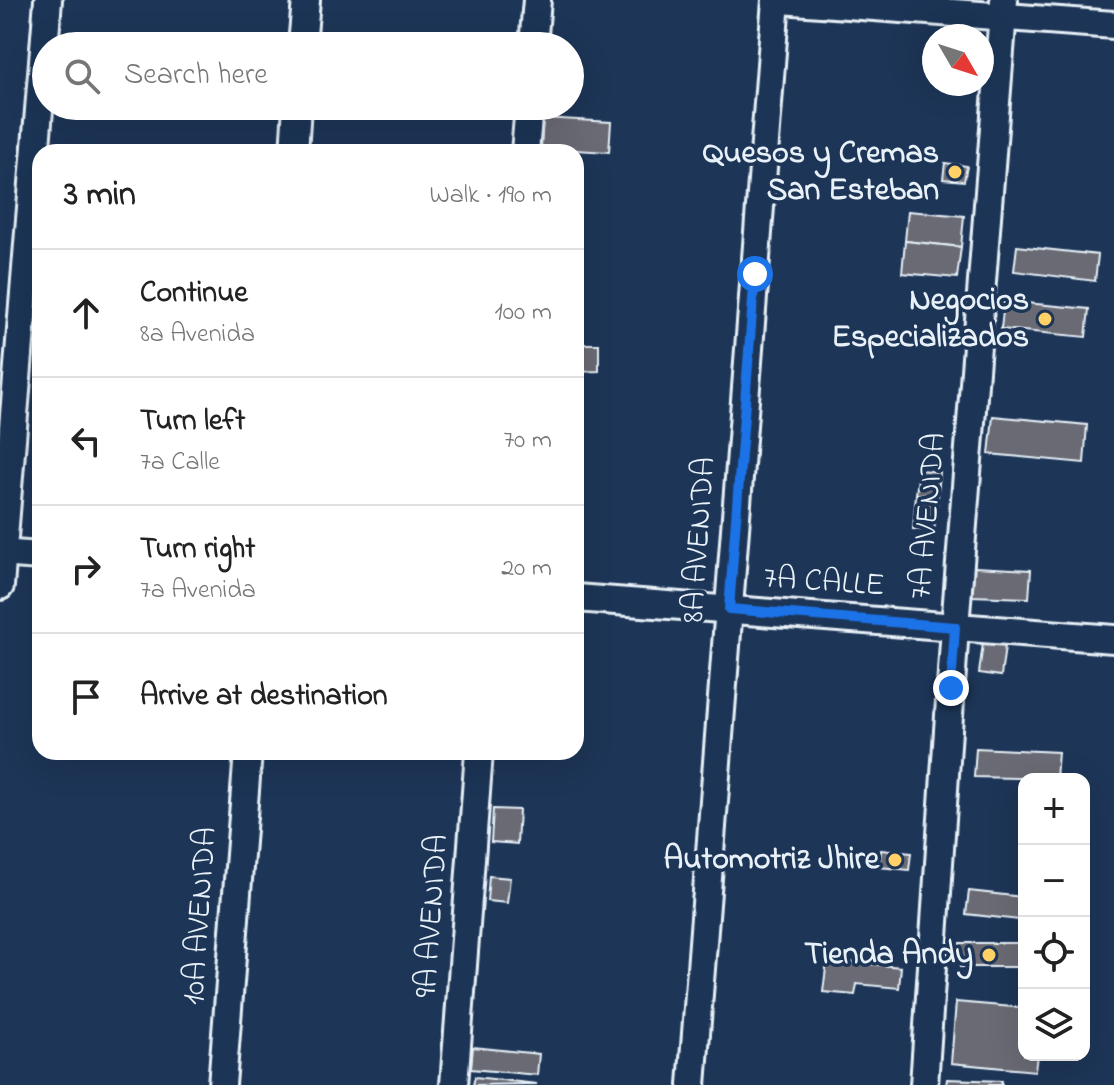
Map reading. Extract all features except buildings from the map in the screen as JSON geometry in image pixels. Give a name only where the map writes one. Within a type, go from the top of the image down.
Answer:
[{"type":"street","points":[[45,32],[48,0]]},
{"type":"street","points":[[303,32],[306,0]]},
{"type":"street","points":[[534,32],[537,0]]},
{"type":"street","points":[[778,0],[1003,8],[1114,25]]},
{"type":"street","name":"8A AVENIDA","points":[[692,1085],[778,0]]},
{"type":"street","name":"7A AVENIDA","points":[[924,1085],[955,627],[1003,8]]},
{"type":"street","points":[[36,144],[38,120]]},
{"type":"street","points":[[295,144],[296,120]]},
{"type":"street","points":[[526,144],[528,120]]},
{"type":"street","points":[[0,586],[32,188]]},
{"type":"street","points":[[1,553],[32,555]]},
{"type":"street","name":"7A CALLE","points":[[584,599],[1114,639]]},
{"type":"street","name":"10A AVENIDA","points":[[222,1085],[247,760]]},
{"type":"street","name":"9A AVENIDA","points":[[454,1085],[478,760]]},
{"type":"place","name":"Quesos y Cremas San Esteban","points":[[955,172]]},
{"type":"place","name":"Negocios Especializados","points":[[1045,319]]},
{"type":"place","name":"Automotriz Jhire","points":[[895,860]]},
{"type":"place","name":"Tienda Andy","points":[[989,955]]},
{"type":"route","points":[[755,274],[729,609],[955,627],[951,688]]}]
